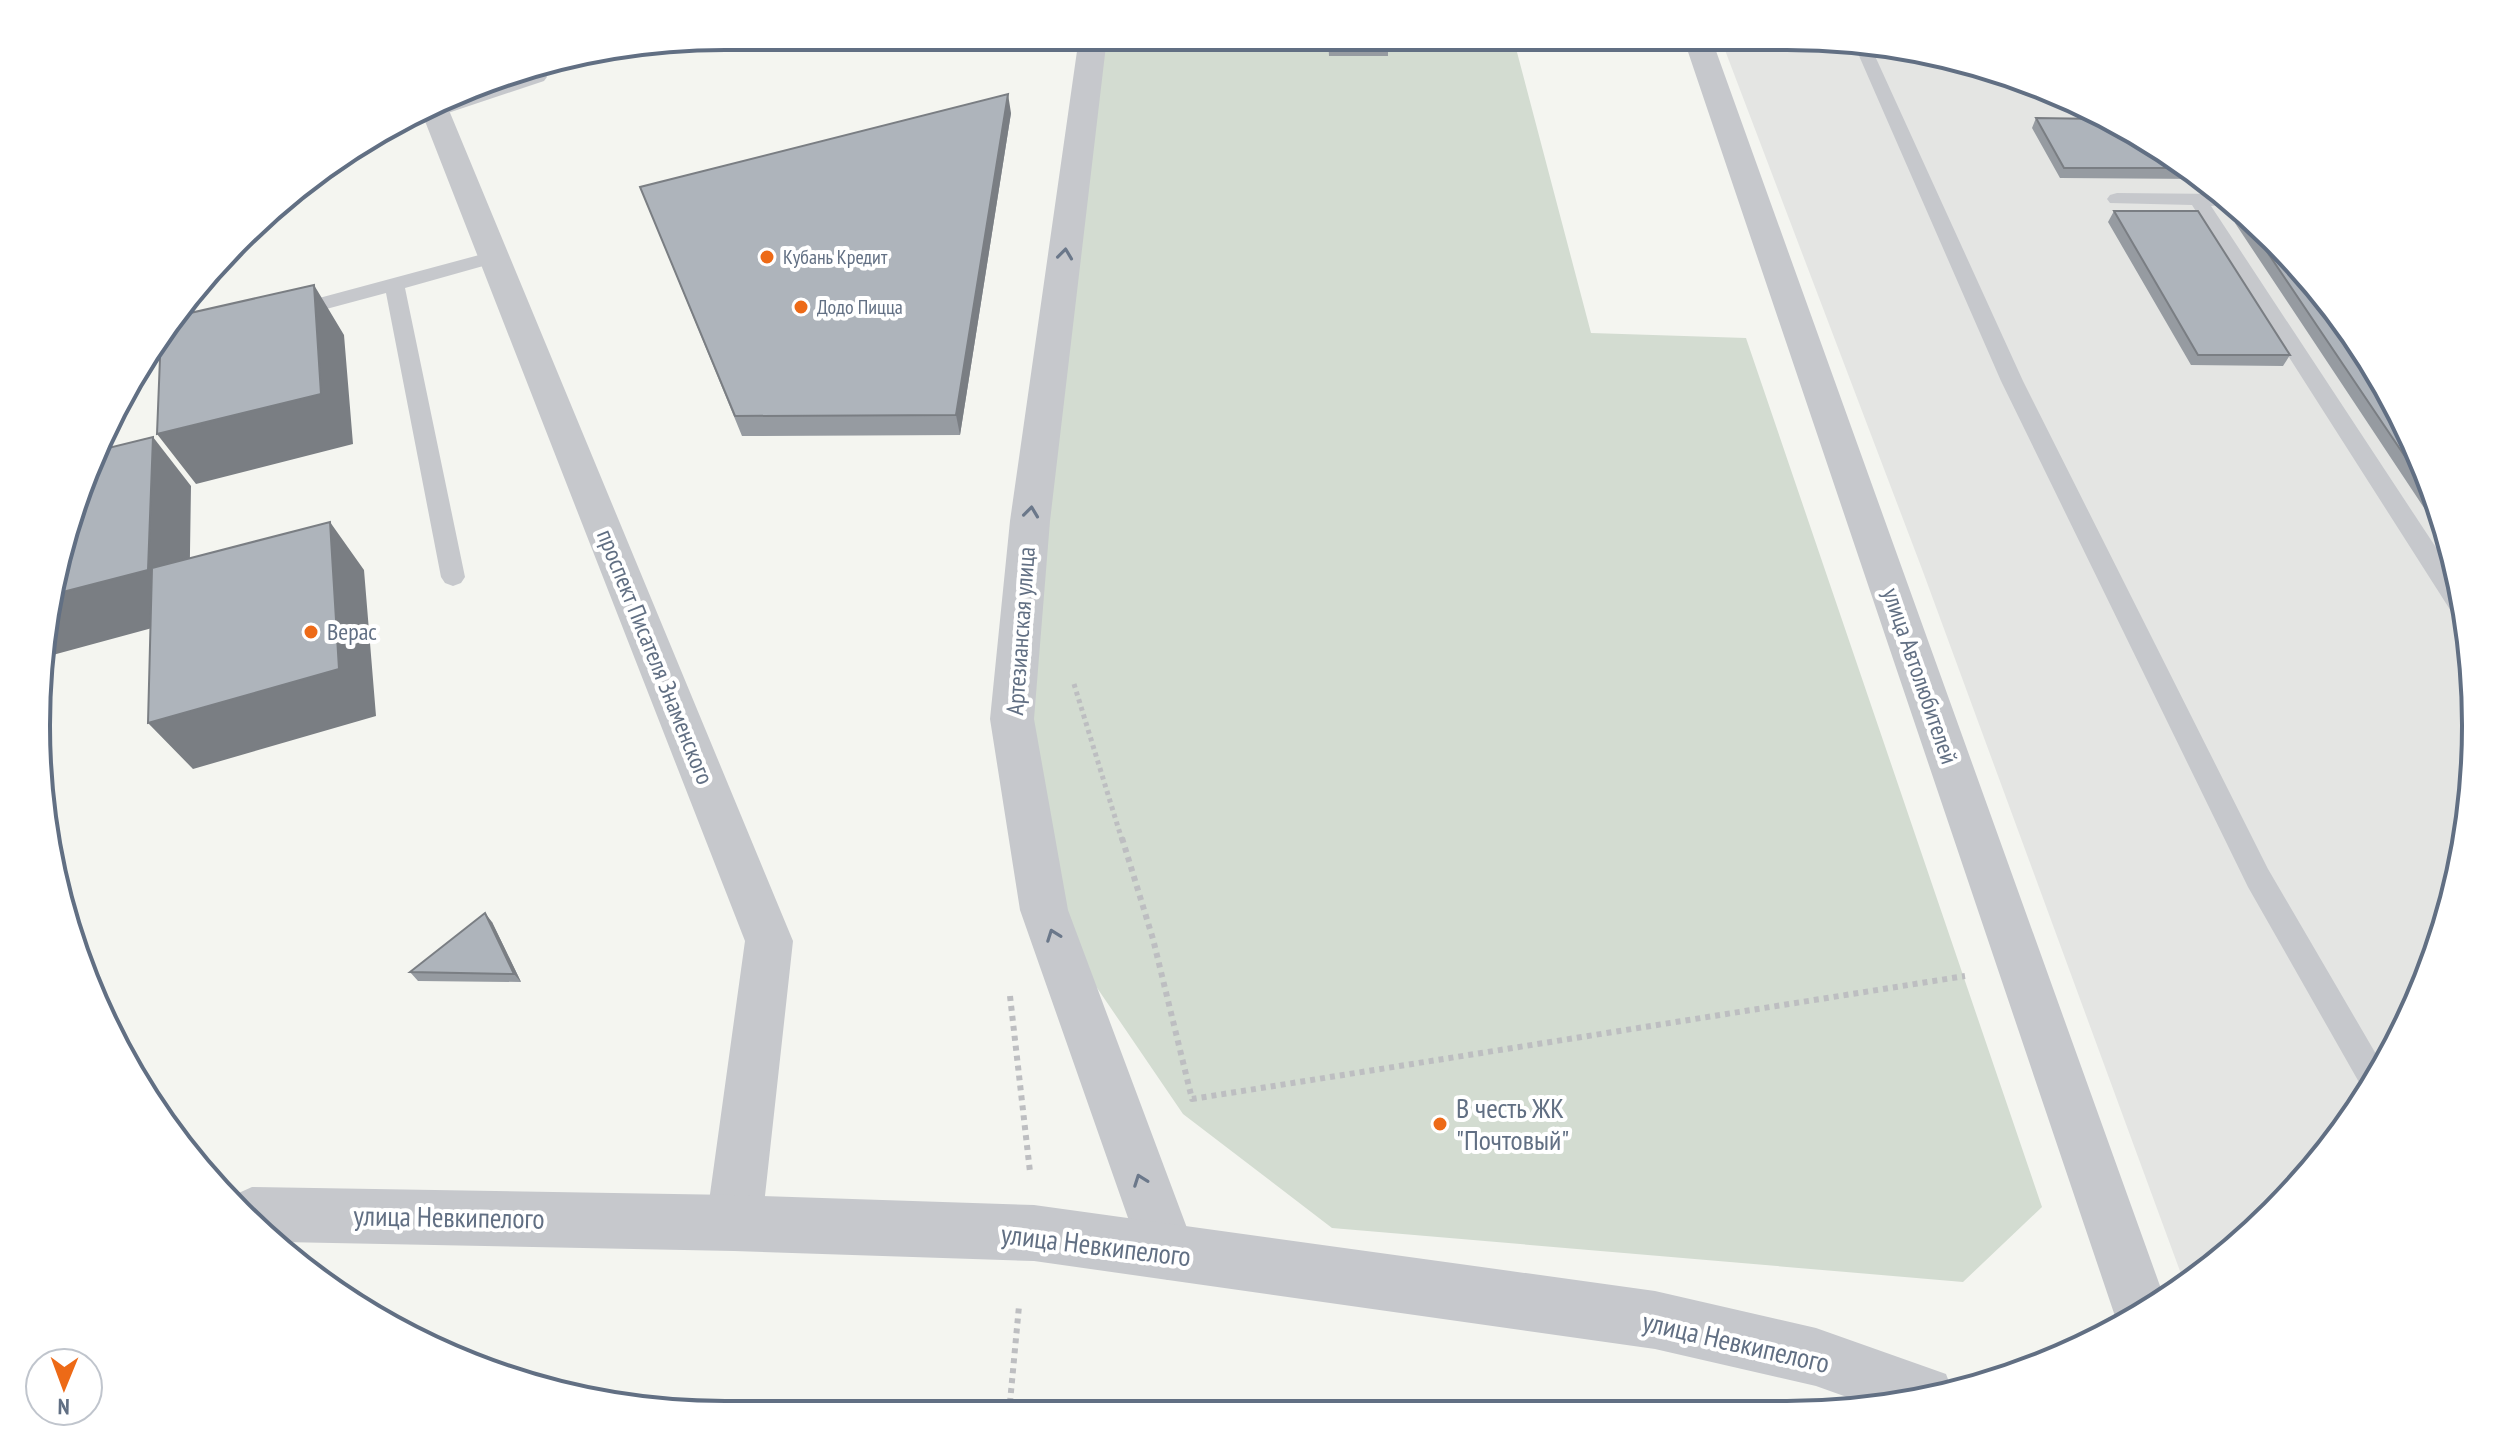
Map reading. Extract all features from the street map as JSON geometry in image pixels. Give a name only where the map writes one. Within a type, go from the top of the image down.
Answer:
[{"type":"street","name":"Артезианская улица","points":[[1091,50],[1030,521],[1012,719],[1044,910],[1168,1252]]},
{"type":"street","name":"улица Автолюбителей","points":[[1702,50],[2138,1302]]},
{"type":"street","name":"проспект Писателя Знаменского","points":[[437,115],[769,941],[734,1223]]},
{"type":"street","name":"улица Невкипелого","points":[[260,1214],[734,1223],[1034,1233],[1655,1320],[1816,1357],[1909,1389]]},
{"type":"lane","points":[[1866,55],[2012,381],[2251,864],[2368,1069]]},
{"type":"lane","points":[[495,91],[538,77]]},
{"type":"lane","points":[[2117,199],[2209,199]]},
{"type":"lane","points":[[2197,199],[2447,584]]},
{"type":"lane","points":[[271,318],[494,257]]},
{"type":"lane","points":[[394,284],[453,577]]},
{"type":"lane","points":[[166,347],[209,335]]},
{"type":"path","points":[[1071,673],[1153,939],[1192,1099],[1966,976]]},
{"type":"path","points":[[1010,1401],[1019,1306]]},
{"type":"shaded area","points":[[1100,50],[1516,50],[1591,333],[1746,338],[2042,1207],[1963,1282],[1332,1228],[1183,1114],[1044,910],[1019,636]]},
{"type":"shaded area","points":[[1725,50],[1831,51],[1918,63],[1961,73],[2045,101],[2124,140],[2198,190],[2232,218],[2294,280],[2348,350],[2372,388],[2411,467],[2439,551],[2449,594],[2461,681],[2461,770],[2449,857],[2439,900],[2411,984],[2372,1063],[2348,1101],[2294,1171],[2264,1203],[2181,1273],[1922,569]]},
{"type":"building","points":[[1008,94],[956,415],[735,416],[640,187]]},
{"type":"building","points":[[2036,118],[2082,119],[2124,140],[2168,168],[2064,168]]},
{"type":"building","points":[[2114,211],[2198,211],[2290,355],[2198,355]]},
{"type":"building","points":[[2266,250],[2322,314],[2348,350],[2372,388],[2408,461]]},
{"type":"building","points":[[314,285],[321,394],[157,434],[160,356],[191,313]]},
{"type":"building","points":[[153,437],[148,570],[64,592],[86,508],[110,447]]},
{"type":"building","points":[[330,522],[339,669],[148,723],[152,568]]},
{"type":"building","points":[[485,913],[514,974],[410,972]]},
{"type":"place","name":"Кубань Кредит","points":[[767,257]]},
{"type":"place","name":"Додо Пицца","points":[[801,307]]},
{"type":"place","name":"Верас","points":[[311,632]]},
{"type":"place","name":"В честь ЖК \"Почтовый\"","points":[[1440,1124]]}]
